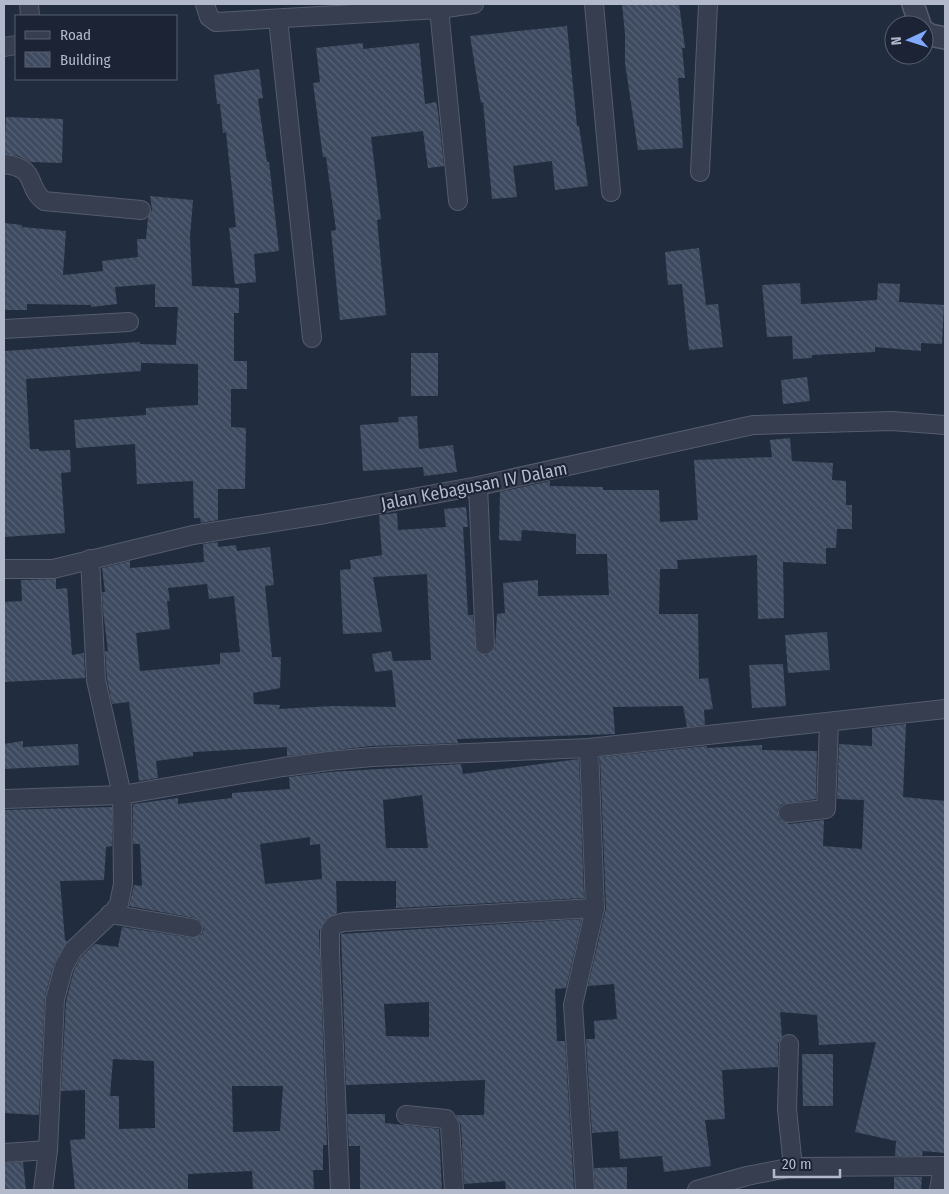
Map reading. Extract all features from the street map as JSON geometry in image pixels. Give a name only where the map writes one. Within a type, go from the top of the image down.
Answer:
[{"type":"street","points":[[206,4],[209,17],[216,22],[278,19],[395,8],[439,9],[474,4]]},
{"type":"street","points":[[594,4],[611,192]]},
{"type":"street","points":[[700,172],[708,4]]},
{"type":"street","points":[[439,9],[458,201]]},
{"type":"street","points":[[278,19],[312,338]]},
{"type":"street","points":[[4,164],[21,168],[30,176],[38,196],[44,201],[141,210]]},
{"type":"street","points":[[4,329],[129,322]]},
{"type":"street","name":"Jalan Kebagusan IV Dalam","points":[[4,569],[53,568],[216,530],[325,514],[478,486],[754,425],[892,421],[945,425]]},
{"type":"street","points":[[478,486],[485,646]]},
{"type":"street","points":[[43,1190],[47,1154],[55,999],[58,984],[64,966],[74,950],[119,904],[123,884],[122,795],[96,680],[90,559]]},
{"type":"street","points":[[4,799],[122,795],[283,767],[329,761],[372,757],[589,748],[945,709]]},
{"type":"street","points":[[788,813],[826,809],[829,723]]},
{"type":"street","points":[[585,1190],[573,1006],[595,908],[589,748]]},
{"type":"street","points":[[340,1190],[330,954],[330,931],[334,925],[344,922],[595,908]]},
{"type":"street","points":[[110,914],[193,928]]},
{"type":"street","points":[[789,1044],[787,1129],[793,1167]]},
{"type":"street","points":[[406,1115],[446,1119],[450,1126],[454,1190]]},
{"type":"street","points":[[4,1153],[47,1154]]},
{"type":"street","points":[[4,1161],[47,1154]]},
{"type":"street","points":[[698,1190],[746,1176],[793,1167],[944,1166],[940,1190]]},
{"type":"building","points":[[622,4],[679,4],[685,48],[682,48],[685,78],[678,78],[683,148],[638,150],[625,63]]},
{"type":"building","points":[[567,26],[577,126],[579,126],[588,186],[555,190],[552,161],[513,166],[517,197],[492,199],[483,102],[481,103],[470,36]]},
{"type":"building","points":[[363,43],[363,49],[419,43],[425,104],[436,102],[444,166],[428,168],[423,131],[371,137],[381,219],[377,220],[386,315],[340,320],[331,231],[336,230],[326,157],[323,157],[313,83],[320,82],[316,48]]},
{"type":"building","points":[[259,69],[263,98],[258,99],[267,162],[269,162],[279,251],[254,254],[256,282],[235,284],[229,228],[236,227],[226,132],[223,133],[214,75]]},
{"type":"building","points":[[6,117],[63,119],[62,163],[30,162],[19,156],[4,154]]},
{"type":"building","points":[[150,196],[193,200],[190,237],[192,286],[239,288],[239,313],[234,313],[234,361],[247,361],[247,389],[231,389],[231,427],[246,428],[245,489],[218,489],[218,520],[201,523],[200,518],[194,518],[193,481],[137,484],[135,444],[76,448],[74,420],[146,415],[146,408],[198,405],[198,364],[141,363],[141,371],[26,379],[30,449],[39,449],[39,451],[70,450],[71,472],[61,473],[65,533],[4,537],[4,351],[140,342],[140,344],[176,345],[178,307],[155,307],[155,284],[115,287],[117,304],[91,307],[91,305],[27,304],[27,310],[4,310],[4,223],[22,225],[22,227],[66,231],[63,275],[103,271],[102,261],[138,257],[137,239],[146,239],[148,218],[152,210]]},
{"type":"building","points":[[699,248],[706,305],[718,304],[723,347],[689,350],[682,284],[668,285],[665,252]]},
{"type":"building","points":[[800,283],[801,304],[877,300],[878,283],[900,284],[899,302],[944,305],[942,344],[921,343],[921,351],[875,347],[875,352],[812,355],[812,358],[793,359],[792,336],[767,337],[762,285]]},
{"type":"building","points":[[411,353],[438,353],[438,396],[411,396]]},
{"type":"building","points":[[807,377],[810,401],[783,404],[781,380]]},
{"type":"building","points":[[417,416],[419,449],[453,445],[457,472],[424,476],[423,467],[363,471],[360,425],[399,422],[398,417]]},
{"type":"building","points":[[790,438],[792,461],[833,463],[832,480],[846,481],[846,505],[852,505],[852,529],[837,529],[836,548],[826,548],[826,564],[783,562],[784,618],[758,619],[757,555],[677,560],[678,569],[660,569],[659,614],[698,614],[699,679],[708,678],[713,709],[704,710],[705,725],[687,727],[683,706],[613,707],[615,734],[457,739],[458,743],[371,746],[287,756],[287,747],[193,752],[193,756],[156,761],[158,778],[139,781],[129,702],[112,704],[107,679],[105,651],[108,651],[103,610],[102,592],[105,592],[102,568],[130,561],[130,568],[204,562],[203,544],[218,542],[218,547],[236,545],[237,551],[270,547],[274,585],[265,586],[272,657],[281,657],[280,688],[253,693],[254,704],[280,705],[279,709],[333,706],[396,707],[392,670],[375,672],[372,654],[391,651],[393,661],[431,660],[427,574],[373,577],[382,632],[343,634],[340,570],[351,569],[350,560],[382,555],[379,515],[397,513],[398,530],[446,527],[444,509],[466,507],[468,527],[463,527],[468,615],[473,615],[476,650],[486,656],[495,649],[497,614],[505,613],[503,583],[538,580],[538,596],[609,595],[607,554],[576,554],[576,534],[522,530],[521,541],[499,540],[500,492],[550,481],[550,486],[603,487],[603,490],[659,490],[660,522],[698,520],[694,460],[772,457],[770,440]],"holes":[[[207,584],[209,599],[234,596],[240,652],[220,653],[220,664],[140,671],[136,633],[170,629],[167,601],[170,601],[168,588]]]},
{"type":"building","points":[[56,579],[56,589],[67,588],[72,655],[84,653],[85,678],[4,682],[4,602],[22,601],[21,580]]},
{"type":"building","points":[[827,632],[830,670],[788,673],[785,635]]},
{"type":"building","points":[[783,664],[786,706],[752,708],[749,665]]},
{"type":"building","points":[[906,724],[903,797],[945,801],[945,1153],[923,1151],[922,1156],[895,1156],[896,1141],[855,1132],[876,1042],[819,1045],[817,1015],[780,1012],[782,1036],[778,1044],[778,1067],[722,1070],[725,1119],[705,1120],[711,1166],[664,1172],[662,1156],[620,1159],[618,1131],[592,1133],[586,1039],[595,1039],[594,1021],[617,1019],[614,984],[588,986],[606,908],[600,757],[707,746],[707,748],[762,745],[762,750],[817,751],[816,799],[782,804],[778,809],[779,819],[789,824],[824,820],[823,846],[862,849],[864,800],[837,799],[839,744],[872,746],[872,728]]},
{"type":"building","points":[[23,741],[23,747],[78,744],[79,765],[4,769],[4,744]]},
{"type":"building","points":[[579,759],[584,898],[396,908],[396,881],[336,881],[337,913],[326,919],[319,931],[327,1145],[323,1145],[323,1170],[313,1170],[314,1190],[253,1190],[252,1171],[188,1174],[188,1190],[75,1190],[70,1140],[85,1139],[85,1090],[61,1091],[66,1001],[74,970],[81,957],[95,944],[118,947],[122,927],[192,938],[201,935],[204,929],[200,920],[195,918],[129,906],[134,885],[142,886],[140,844],[133,844],[133,804],[178,798],[178,804],[232,798],[232,793],[290,789],[289,777],[330,772],[461,764],[463,774]],"holes":[[[422,795],[428,848],[386,848],[383,800]],[[310,837],[310,845],[320,844],[322,879],[265,884],[260,844]],[[113,1059],[154,1061],[155,1128],[119,1129],[119,1096],[110,1096]],[[232,1086],[283,1086],[280,1131],[233,1132]]]},
{"type":"building","points":[[112,807],[112,846],[106,847],[104,880],[60,881],[65,940],[67,941],[54,963],[45,996],[39,1115],[4,1113],[4,810]]},
{"type":"building","points":[[582,919],[566,988],[555,989],[557,1041],[565,1041],[574,1190],[506,1190],[505,1181],[464,1184],[461,1125],[456,1115],[484,1115],[485,1080],[346,1085],[341,934]],"holes":[[[429,1002],[429,1037],[386,1036],[384,1004]]]},
{"type":"building","points":[[802,1054],[833,1054],[833,1106],[803,1106]]},
{"type":"building","points":[[347,1114],[385,1114],[385,1123],[439,1129],[442,1190],[360,1190],[360,1146],[349,1146]]},
{"type":"building","points":[[23,1162],[26,1190],[4,1190],[4,1163]]},
{"type":"building","points":[[627,1167],[627,1190],[595,1190],[594,1168]]},
{"type":"building","points":[[894,1177],[922,1177],[921,1190],[894,1190]]}]
